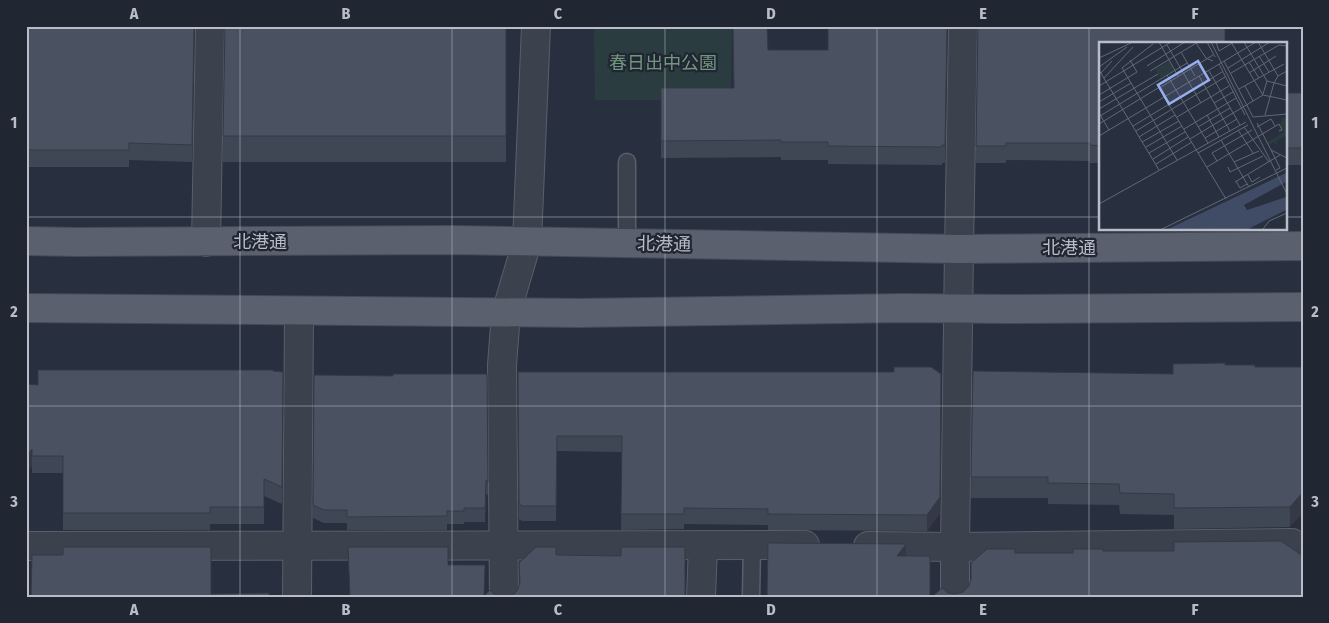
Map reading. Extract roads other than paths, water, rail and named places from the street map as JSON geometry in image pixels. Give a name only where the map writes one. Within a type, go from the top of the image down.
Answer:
[{"type":"main road","name":"北港通","points":[[26,241],[426,240],[959,249],[1303,246]]},
{"type":"main road","points":[[26,308],[299,312],[579,313],[904,308],[1303,308]]},
{"type":"street","points":[[206,242],[210,26]]},
{"type":"street","points":[[504,597],[502,365],[506,313],[527,242],[538,150],[536,26]]},
{"type":"street","points":[[955,597],[963,26]]},
{"type":"street","points":[[297,597],[299,312]]},
{"type":"street","points":[[26,546],[955,546],[1292,543]]},
{"type":"street","points":[[701,597],[702,546]]},
{"type":"lane","points":[[626,162],[627,243]]},
{"type":"lane","points":[[752,545],[752,597]]},
{"type":"park label","name":"春日出中公園","points":[[663,63]]}]
